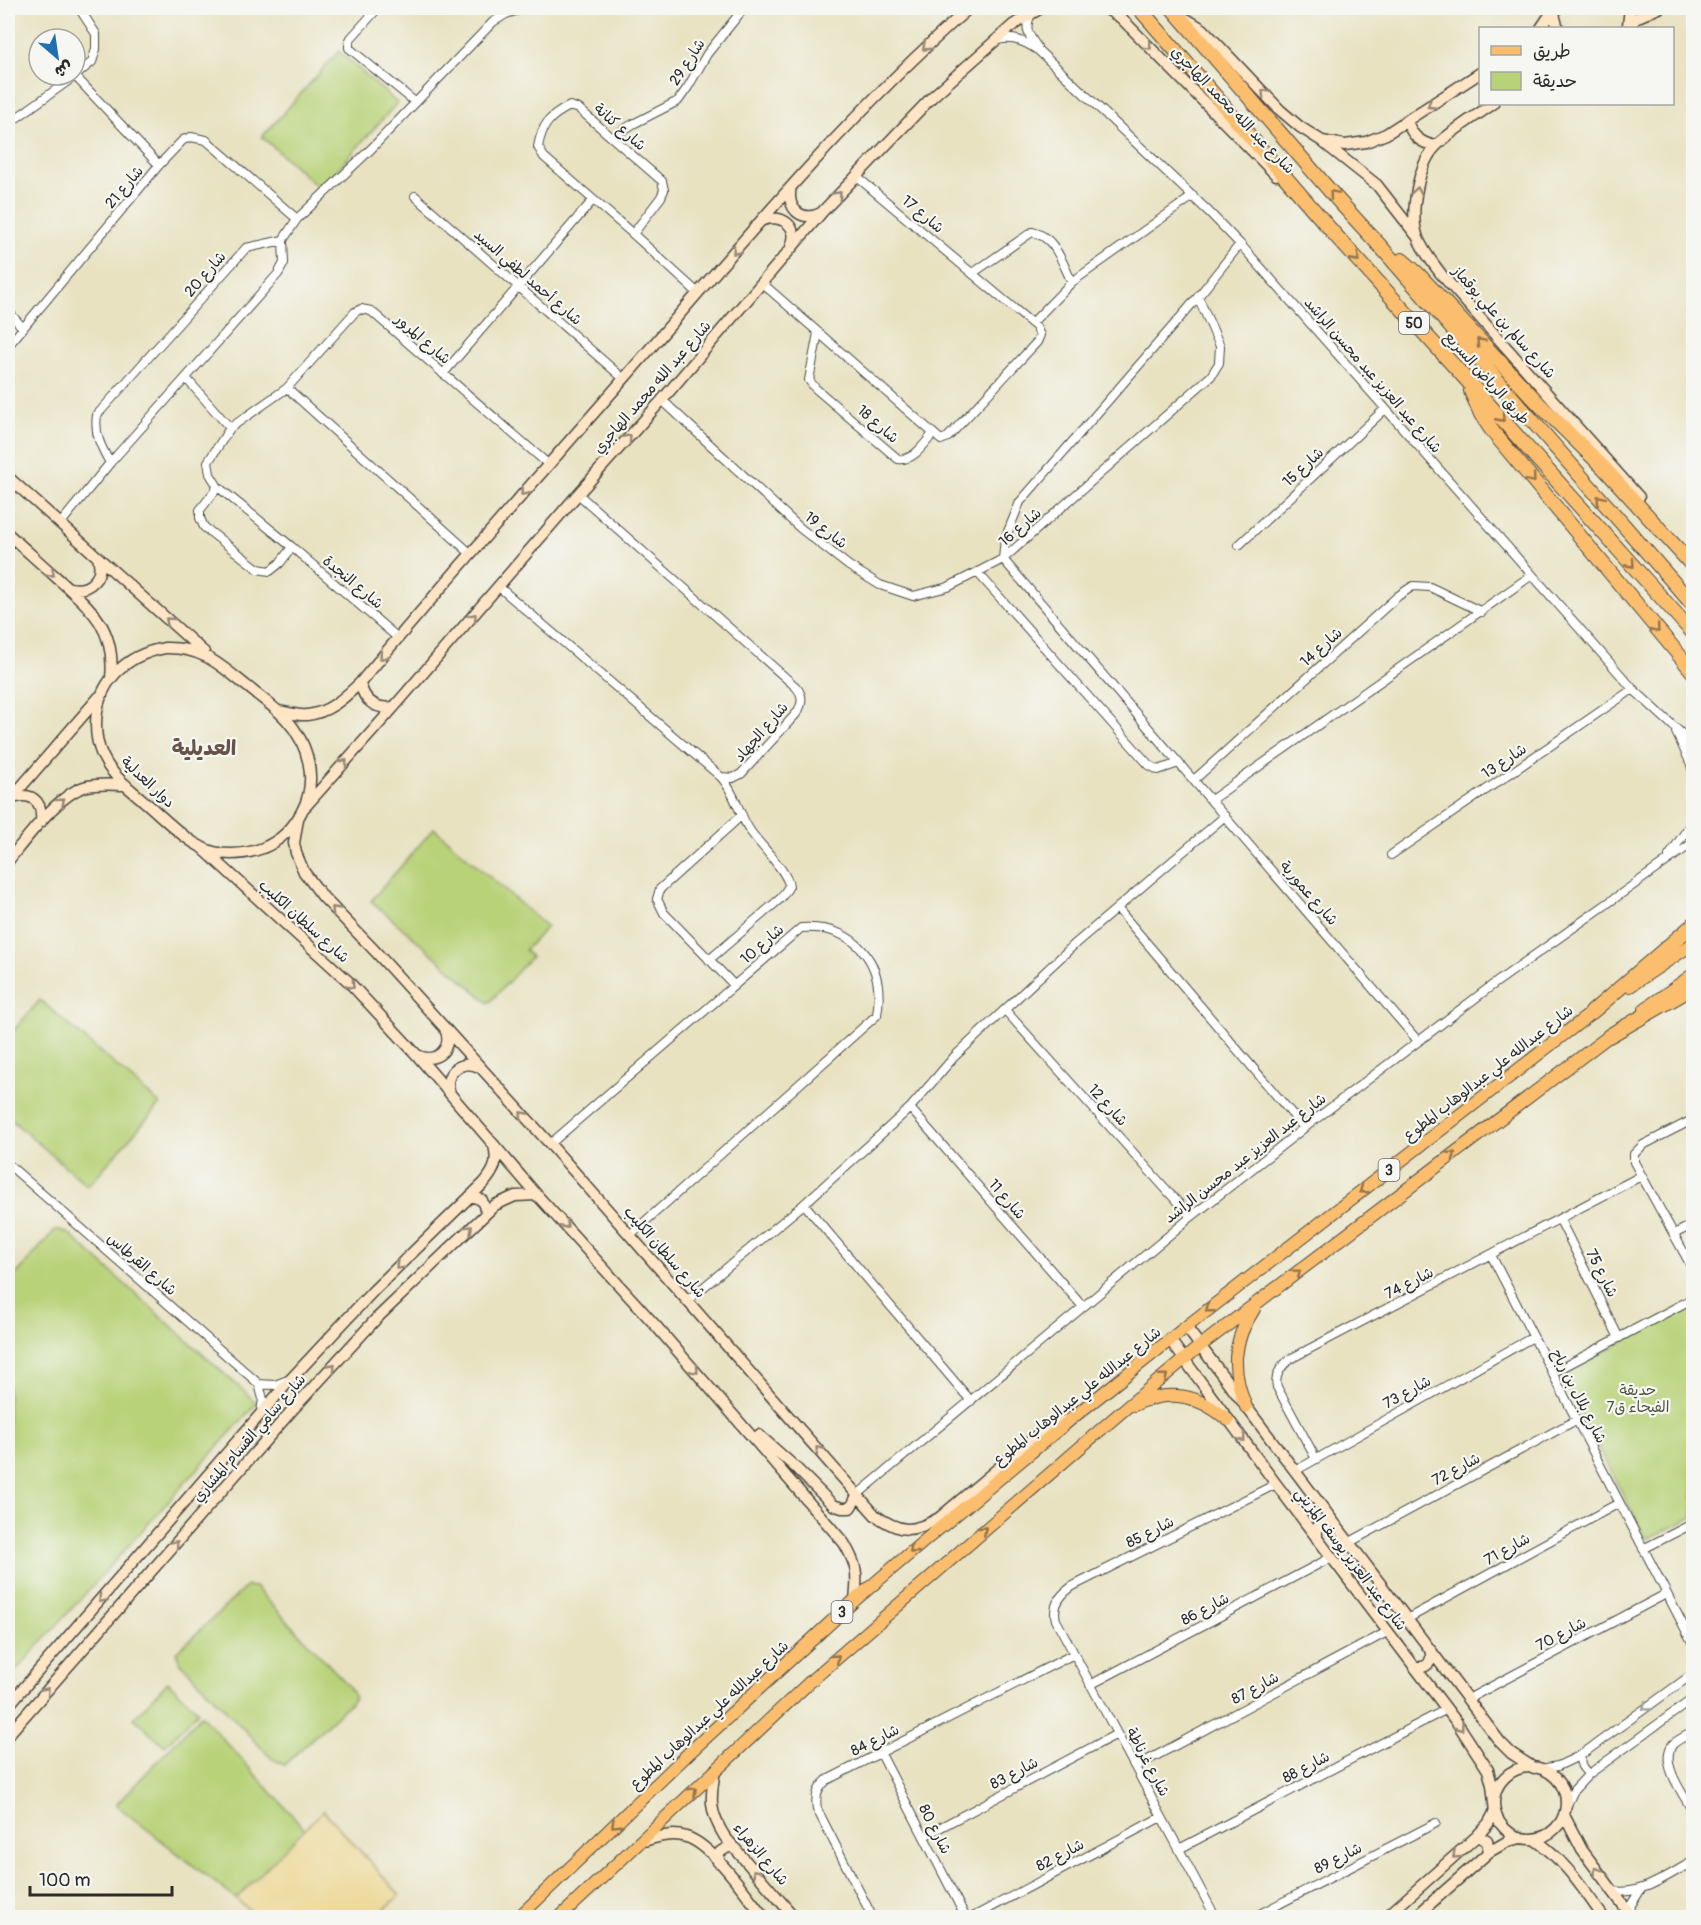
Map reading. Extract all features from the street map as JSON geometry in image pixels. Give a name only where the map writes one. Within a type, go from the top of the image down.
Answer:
[{"type":"highway","name":"طريق الرياض السريع","points":[[1139,8],[1337,237],[1694,634]]},
{"type":"highway","name":"طريق الرياض السريع","points":[[1176,11],[1337,199],[1382,247],[1694,606]]},
{"type":"highway","points":[[1382,247],[1417,273],[1540,405],[1604,468],[1694,567]]},
{"type":"highway","points":[[1465,378],[1481,414],[1493,432],[1690,671]]},
{"type":"highway","points":[[1592,1012],[1694,924]]},
{"type":"highway","points":[[1609,1036],[1694,987]]},
{"type":"main road","name":"شارع عبدالله علي عبدالوهاب المطوع","points":[[520,1915],[690,1752],[855,1600],[1077,1414],[1592,1012],[1694,942]]},
{"type":"main road","name":"3","points":[[559,1917],[813,1679],[1184,1359],[1694,974]]},
{"type":"main road","points":[[1246,1407],[1238,1388],[1235,1368],[1237,1347],[1243,1328],[1253,1310],[1268,1295]]},
{"type":"main road","points":[[1120,1413],[1156,1397],[1176,1395],[1195,1399],[1213,1407],[1228,1419]]},
{"type":"street","points":[[79,8],[96,34],[96,49],[92,62],[87,66]]},
{"type":"street","points":[[378,8],[351,38],[349,48],[414,102]]},
{"type":"street","points":[[60,524],[110,463],[278,274],[284,263],[283,240],[297,219],[349,171],[493,22],[506,14],[525,8]]},
{"type":"street","name":"شارع 29","points":[[613,138],[633,124],[678,101],[707,54],[744,8]]},
{"type":"street","name":"شارع عبد الله محمد الهاجري","points":[[1104,8],[1121,18],[1337,237]]},
{"type":"street","points":[[1541,27],[1554,8]]},
{"type":"street","points":[[1554,8],[1558,27]]},
{"type":"street","points":[[1627,27],[1630,8]]},
{"type":"street","points":[[1628,27],[1638,17],[1659,8]]},
{"type":"street","name":"شارع عبد الله محمد الهاجري","points":[[305,807],[662,400],[823,212],[932,97],[994,41],[1036,9]]},
{"type":"street","name":"شارع عبد العزيز عبد محسن الراشد","points":[[1036,9],[1027,23],[1027,30],[1039,51]]},
{"type":"street","name":"شارع عبد الله محمد الهاجري","points":[[278,711],[306,715],[327,710],[360,683],[470,553],[791,187],[901,70],[965,10]]},
{"type":"street","points":[[1176,11],[1203,29],[1299,127],[1322,141],[1377,185],[1418,238]]},
{"type":"street","name":"شارع عبد العزيز عبد محسن الراشد","points":[[994,41],[1006,38],[1019,40],[1039,51],[1193,196],[1240,244],[1633,689],[1694,745]]},
{"type":"street","points":[[1322,141],[1346,145],[1366,142],[1386,134],[1479,74]]},
{"type":"street","points":[[8,124],[60,87]]},
{"type":"street","name":"شارع 21","points":[[8,346],[159,165],[85,87]]},
{"type":"street","name":"شارع سالم بن علي بوقماز","points":[[1492,105],[1436,146],[1426,159],[1420,177],[1414,216],[1418,238],[1441,274],[1639,497],[1681,552]]},
{"type":"street","name":"شارع كنانة","points":[[633,234],[664,190],[662,181],[579,109],[570,106],[555,113],[540,131],[537,147],[544,157],[698,293]]},
{"type":"street","points":[[1407,121],[1410,130],[1417,138],[1426,144],[1436,146]]},
{"type":"street","points":[[159,165],[183,140],[191,137],[206,140],[297,219]]},
{"type":"street","name":"شارع 17","points":[[856,176],[1032,323]]},
{"type":"street","points":[[791,187],[790,204],[795,211],[804,216],[814,216],[823,212]]},
{"type":"street","name":"شارع أحمد لطفي السيد","points":[[415,196],[624,379]]},
{"type":"street","points":[[933,434],[941,440],[948,437],[1037,342],[1039,331],[1032,323],[1072,282],[1193,196]]},
{"type":"street","points":[[443,374],[593,200]]},
{"type":"street","points":[[763,220],[778,218],[785,221],[793,235],[790,250]]},
{"type":"street","points":[[973,273],[1032,232],[1041,234],[1050,240],[1072,282]]},
{"type":"street","name":"شارع 20","points":[[110,463],[99,443],[95,427],[97,415],[246,248],[283,240]]},
{"type":"street","name":"شارع 16","points":[[1003,559],[1005,539],[1020,501],[1198,297],[1240,244]]},
{"type":"street","name":"شارع 18","points":[[762,284],[818,333],[933,434],[913,456],[898,459],[815,388],[809,380],[818,333]]},
{"type":"street","name":"شارع 16","points":[[1003,559],[1211,376],[1219,363],[1220,346],[1198,297]]},
{"type":"street","name":"شارع المرور","points":[[210,474],[208,462],[230,428],[287,388],[355,312],[361,309],[371,311],[548,464]]},
{"type":"street","points":[[8,311],[23,328]]},
{"type":"street","points":[[186,378],[230,428]]},
{"type":"street","points":[[287,388],[470,553]]},
{"type":"street","name":"شارع 19","points":[[662,400],[800,528],[849,566],[880,585],[913,596],[948,587],[1003,559]]},
{"type":"street","name":"شارع 15","points":[[1239,545],[1385,409]]},
{"type":"street","name":"شارع النجدة","points":[[210,474],[218,487],[398,638]]},
{"type":"street","points":[[8,477],[213,660]]},
{"type":"street","points":[[218,487],[200,510],[204,527],[258,569],[270,571],[280,563],[292,547]]},
{"type":"street","name":"شارع الجهاد","points":[[578,494],[796,687],[801,694],[801,705],[796,714],[741,774],[733,778],[721,777]]},
{"type":"street","points":[[8,534],[89,606],[105,632],[113,660],[111,678]]},
{"type":"street","points":[[70,588],[83,589],[94,582],[100,571],[98,558]]},
{"type":"street","name":"شارع عمورية","points":[[1003,559],[1418,1041]]},
{"type":"street","points":[[978,573],[1149,765],[1158,770],[1179,763]]},
{"type":"street","points":[[1211,800],[1532,575]]},
{"type":"street","name":"شارع 14","points":[[1194,780],[1398,596],[1413,586],[1430,587],[1482,612]]},
{"type":"street","points":[[499,587],[721,777],[733,792],[750,831],[786,877],[789,886],[781,898],[709,960]]},
{"type":"street","name":"دوار العدلية","points":[[178,648],[190,650],[213,660],[278,711],[296,732],[308,755],[310,781],[305,807],[298,819],[279,839],[254,851],[226,854],[200,846],[111,771],[101,754],[96,734],[96,714],[101,695],[111,678],[140,654],[159,649],[178,648]]},
{"type":"street","points":[[360,683],[362,692],[375,706],[394,707]]},
{"type":"street","name":"شارع 13","points":[[1391,855],[1633,689]]},
{"type":"street","points":[[9,800],[101,695]]},
{"type":"street","name":"شارع عبد العزيز عبد محسن الراشد","points":[[1674,728],[1694,774]]},
{"type":"street","points":[[8,861],[64,798],[83,787],[126,785]]},
{"type":"street","points":[[9,800],[20,795],[30,797],[38,803],[42,812],[41,822]]},
{"type":"street","name":"شارع عبد العزيز عبد محسن الراشد","points":[[1665,862],[1690,825],[1694,810]]},
{"type":"street","points":[[734,985],[664,913],[658,904],[657,894],[742,815]]},
{"type":"street","points":[[688,1300],[804,1204],[910,1108],[954,1057],[1076,944],[1225,816]]},
{"type":"street","name":"شارع سلطان الكليب","points":[[298,819],[294,843],[296,853],[304,872],[323,897],[444,1026],[631,1234],[875,1515],[899,1528],[912,1530],[924,1527],[939,1518],[1040,1433],[1077,1414]]},
{"type":"street","name":"شارع عبد العزيز عبد محسن الراشد","points":[[857,1495],[1191,1217],[1304,1128],[1494,984],[1694,842]]},
{"type":"street","name":"شارع سلطان الكليب","points":[[200,846],[348,981],[415,1053],[537,1195],[656,1326],[844,1543],[854,1560],[858,1580],[855,1600]]},
{"type":"street","points":[[1117,908],[1304,1128]]},
{"type":"street","name":"شارع 10","points":[[550,1144],[801,928],[816,927],[831,930],[845,936],[863,951],[875,970],[879,985],[880,1000],[877,1015],[631,1234]]},
{"type":"street","name":"شارع 12","points":[[1005,1010],[1191,1217]]},
{"type":"street","points":[[415,1053],[428,1059],[442,1053],[448,1040],[444,1026]]},
{"type":"street","points":[[452,1096],[448,1089],[448,1082],[454,1069],[468,1064],[482,1069]]},
{"type":"street","name":"شارع 11","points":[[910,1108],[1083,1307]]},
{"type":"street","points":[[1694,1119],[1643,1145],[1634,1154],[1634,1161],[1641,1176],[1694,1271]]},
{"type":"street","name":"شارع سامي القسام المشاري","points":[[8,1706],[290,1380],[374,1290],[471,1196],[495,1168],[494,1144]]},
{"type":"street","name":"شارع القرطاس","points":[[8,1164],[259,1384]]},
{"type":"street","name":"شارع 74","points":[[1316,1459],[1277,1387],[1277,1376],[1283,1365],[1290,1359],[1641,1176]]},
{"type":"street","name":"شارع سامي القسام المشاري","points":[[8,1735],[294,1408],[376,1319],[495,1205],[515,1196],[537,1195]]},
{"type":"street","points":[[471,1196],[482,1200],[486,1212]]},
{"type":"street","points":[[804,1204],[971,1401]]},
{"type":"street","name":"شارع 75","points":[[1560,1220],[1619,1338]]},
{"type":"street","points":[[1674,1234],[1694,1224]]},
{"type":"street","name":"شارع بلال بن رباح","points":[[1491,1255],[1694,1646]]},
{"type":"street","points":[[1552,1373],[1694,1298]]},
{"type":"street","name":"شارع عبد العزيز يوسف المزيني","points":[[1186,1327],[1468,1699],[1511,1753],[1537,1768]]},
{"type":"street","name":"شارع 73","points":[[1295,1471],[1533,1337]]},
{"type":"street","name":"شارع عبد العزيز يوسف المزيني","points":[[1170,1340],[1317,1539],[1447,1709],[1488,1770],[1494,1807]]},
{"type":"street","points":[[261,1414],[263,1399],[259,1384],[275,1385],[290,1380]]},
{"type":"street","points":[[723,1404],[795,1467],[833,1505],[850,1508],[857,1495]]},
{"type":"street","name":"شارع 72","points":[[1350,1542],[1576,1420]]},
{"type":"street","name":"شارع 85","points":[[1056,1620],[1054,1614],[1059,1599],[1073,1586],[1276,1484]]},
{"type":"street","name":"شارع 71","points":[[1407,1619],[1619,1503]]},
{"type":"street","points":[[1317,1539],[1317,1528],[1321,1523],[1332,1522],[1337,1525]]},
{"type":"street","points":[[1643,1549],[1694,1523]]},
{"type":"street","points":[[141,1554],[145,1561],[157,1565]]},
{"type":"street","name":"شارع 86","points":[[1090,1685],[1332,1557]]},
{"type":"street","points":[[126,1571],[134,1573],[140,1584]]},
{"type":"street","name":"شارع 70","points":[[1468,1699],[1666,1594]]},
{"type":"street","name":"شارع غرناطة","points":[[1056,1620],[1216,1917]]},
{"type":"street","name":"شارع 87","points":[[1135,1767],[1387,1632]]},
{"type":"street","points":[[1414,1666],[1424,1667],[1428,1664],[1431,1660],[1430,1650]]},
{"type":"street","name":"شارع 84","points":[[873,1917],[820,1815],[815,1799],[821,1786],[827,1780],[880,1752],[1074,1654]]},
{"type":"street","points":[[1385,1917],[1488,1824],[1494,1807],[1495,1794],[1499,1784],[1506,1777],[1523,1768],[1558,1766],[1581,1755],[1694,1672]]},
{"type":"street","points":[[1494,1807],[1501,1826],[1514,1836],[1534,1839],[1544,1836],[1552,1831],[1565,1811],[1574,1790],[1589,1774],[1694,1698]]},
{"type":"street","name":"شارع 88","points":[[1179,1849],[1447,1709]]},
{"type":"street","points":[[1694,1732],[1678,1740],[1672,1746],[1668,1760],[1670,1770],[1694,1813]]},
{"type":"street","name":"شارع 83","points":[[924,1836],[1117,1734]]},
{"type":"street","name":"شارع 80","points":[[880,1752],[966,1917]]},
{"type":"street","points":[[1581,1755],[1582,1767],[1589,1774]]},
{"type":"street","points":[[1537,1768],[1550,1773],[1562,1788],[1565,1797],[1565,1811],[1582,1850],[1631,1916]]},
{"type":"street","name":"شارع الزهراء","points":[[715,1770],[711,1800],[716,1823],[795,1917]]},
{"type":"street","name":"شارع 82","points":[[971,1917],[1161,1817]]},
{"type":"street","name":"شارع 89","points":[[1252,1917],[1436,1823]]},
{"type":"street","points":[[640,1842],[662,1836],[686,1837],[699,1843],[710,1852],[765,1917]]},
{"type":"street","points":[[1477,1836],[1487,1840],[1489,1852]]},
{"type":"street","points":[[1414,1917],[1489,1852],[1508,1841],[1521,1838]]},
{"type":"street","points":[[1534,1839],[1547,1847],[1563,1863],[1604,1917]]},
{"type":"street","points":[[718,1862],[720,1852],[724,1848],[734,1847]]},
{"type":"street","points":[[1611,1890],[1623,1893],[1642,1888],[1694,1861]]},
{"type":"street","points":[[1631,1916],[1631,1905],[1642,1888]]},
{"type":"green space","points":[[339,51],[397,103],[320,189],[262,137]]},
{"type":"green space","points":[[434,828],[547,927],[525,950],[531,957],[489,1003],[371,901]]},
{"type":"green space","points":[[40,1000],[160,1104],[88,1186],[8,1117],[8,1037]]},
{"type":"green space","points":[[55,1230],[69,1234],[257,1403],[12,1675],[8,1671],[8,1284]]},
{"type":"green space","name":"حديقة الفيحاء ق7","points":[[1693,1302],[1693,1517],[1646,1539],[1561,1376]]},
{"type":"green space","points":[[247,1586],[255,1587],[348,1685],[355,1698],[284,1765],[271,1758],[180,1662],[176,1653]]},
{"type":"green space","points":[[168,1682],[198,1711],[165,1746],[134,1718]]},
{"type":"green space","points":[[201,1715],[305,1829],[236,1899],[116,1805]]},
{"type":"sand","points":[[323,1810],[400,1895],[376,1917],[257,1917],[236,1899]]},
{"type":"district","name":"العديلية","points":[[204,748]]}]
